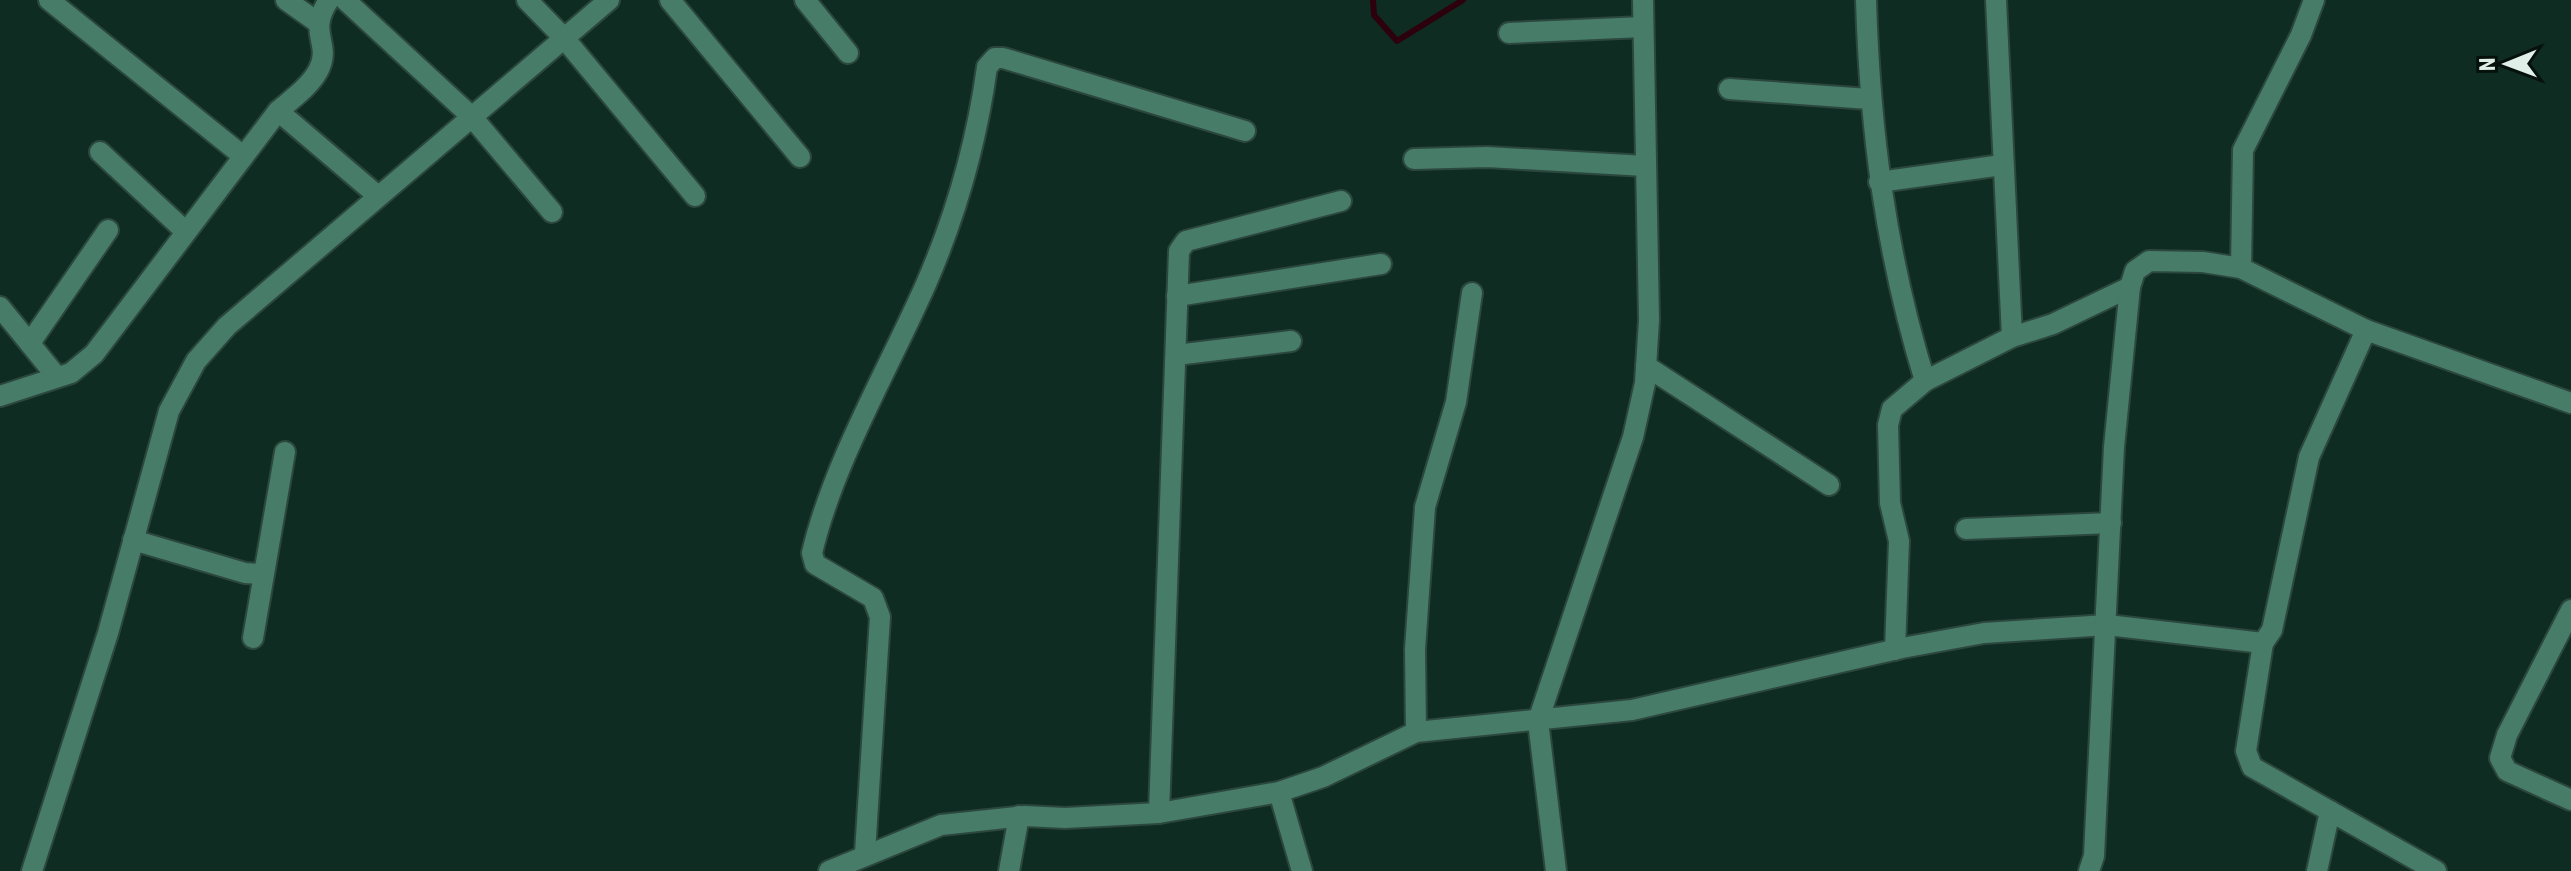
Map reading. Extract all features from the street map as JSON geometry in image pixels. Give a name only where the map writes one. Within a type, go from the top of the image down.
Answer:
[{"type":"street","points":[[49,0],[243,156]]},
{"type":"street","points":[[286,0],[317,22]]},
{"type":"street","points":[[0,396],[71,373],[94,354],[278,111],[318,71],[322,52],[317,22],[329,0]]},
{"type":"street","points":[[345,0],[472,117],[552,212]]},
{"type":"street","points":[[527,0],[564,38],[695,196]]},
{"type":"street","points":[[32,871],[108,633],[169,411],[196,361],[227,326],[609,0]]},
{"type":"street","points":[[670,0],[800,157]]},
{"type":"street","points":[[805,0],[848,53]]},
{"type":"street","points":[[1556,871],[1538,721],[1633,437],[1646,366],[1649,320],[1643,0]]},
{"type":"street","points":[[1866,0],[1869,99],[1879,182],[1895,276],[1925,381]]},
{"type":"street","points":[[1996,0],[2012,337]]},
{"type":"street","points":[[2241,268],[2243,150],[2301,35],[2314,0]]},
{"type":"street","points":[[1509,33],[1643,27]]},
{"type":"street","points":[[865,861],[880,617],[873,598],[815,564],[812,553],[854,438],[927,280],[968,162],[987,67],[995,58],[1003,58],[1245,131]]},
{"type":"street","points":[[1729,89],[1869,99]]},
{"type":"street","points":[[278,111],[378,196]]},
{"type":"street","points":[[100,152],[185,231]]},
{"type":"street","points":[[1414,159],[1487,157],[1645,166]]},
{"type":"street","points":[[1879,182],[2002,165]]},
{"type":"street","points":[[1159,813],[1177,257],[1186,241],[1341,201]]},
{"type":"street","points":[[30,343],[108,230]]},
{"type":"street","points":[[2089,871],[2094,856],[2114,447],[2130,287],[2135,271],[2149,261],[2203,262],[2241,268],[2366,330],[2571,403]]},
{"type":"street","points":[[1177,296],[1381,264]]},
{"type":"street","points":[[1895,650],[1899,541],[1890,503],[1888,425],[1900,400],[1925,381],[2012,337],[2053,324],[2130,287]]},
{"type":"street","points":[[1416,732],[1415,649],[1425,507],[1456,402],[1472,293]]},
{"type":"street","points":[[0,307],[57,377]]},
{"type":"street","points":[[2366,330],[2309,457],[2272,630],[2263,643],[2246,751],[2248,762],[2257,771],[2436,871]]},
{"type":"street","points":[[1176,355],[1291,341]]},
{"type":"street","points":[[1646,366],[1829,485]]},
{"type":"street","points":[[253,638],[263,587],[261,574],[285,452]]},
{"type":"street","points":[[1966,529],[2111,523]]},
{"type":"street","points":[[133,540],[245,573],[261,574]]},
{"type":"street","points":[[2571,610],[2507,735],[2500,758],[2507,771],[2571,800]]},
{"type":"street","points":[[829,871],[865,861],[941,825],[1019,816],[1159,813],[1279,792],[1323,777],[1416,732],[1632,710],[1895,650],[1984,633],[2107,625],[2263,643]]},
{"type":"street","points":[[1279,792],[1302,871]]},
{"type":"street","points":[[2317,871],[2330,811]]},
{"type":"street","points":[[1009,871],[1019,816]]},
{"type":"waterway","points":[[1373,0],[1374,15],[1397,41],[1463,0]]}]
